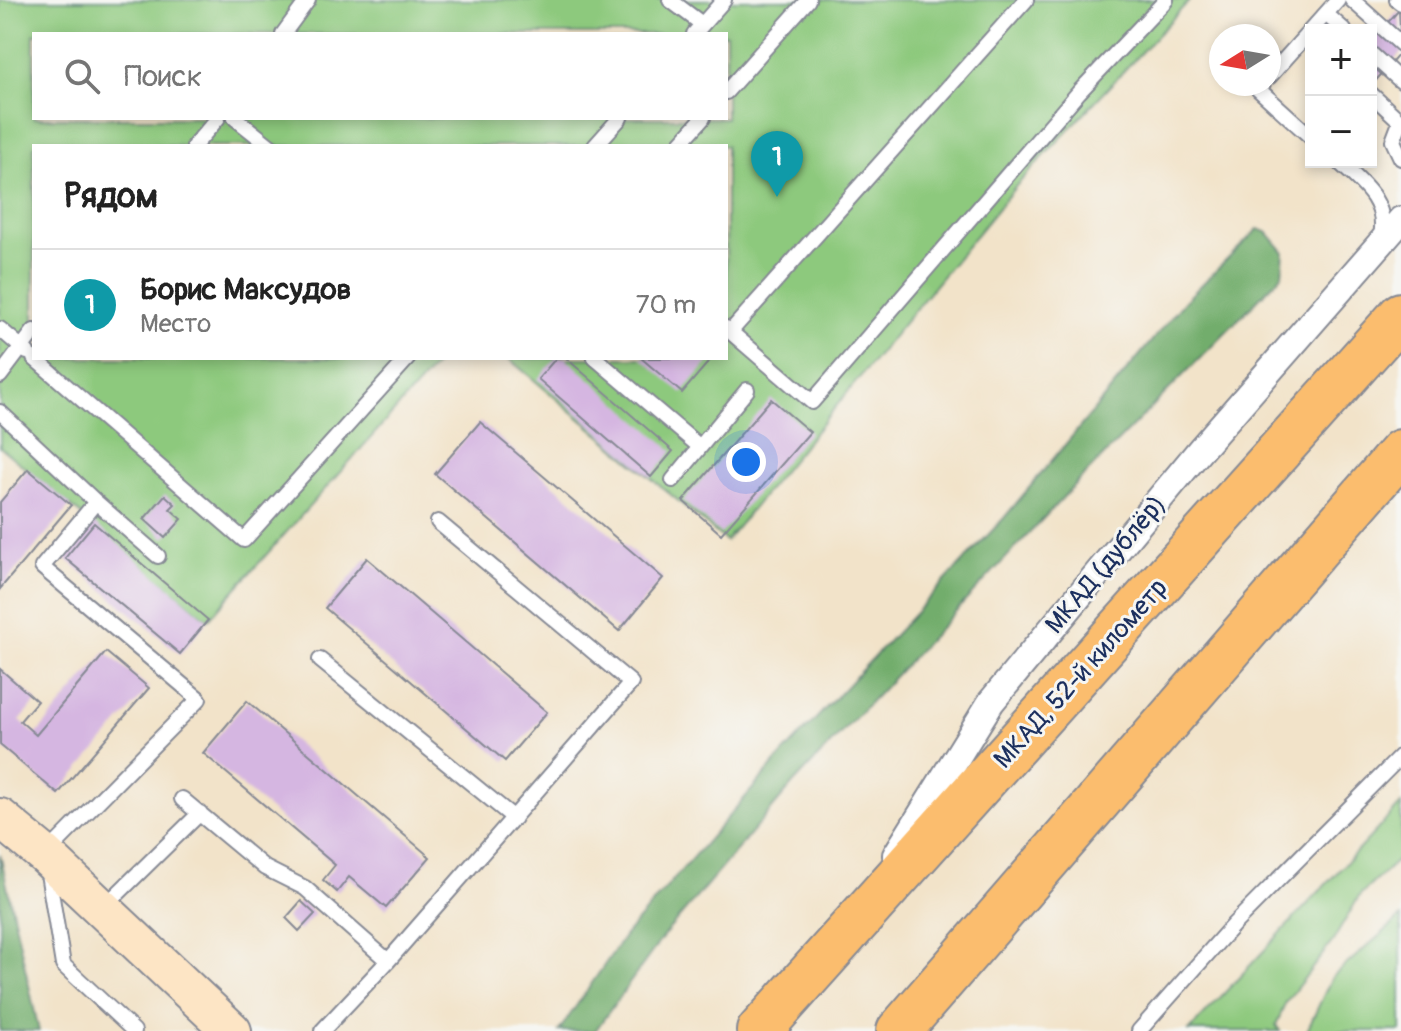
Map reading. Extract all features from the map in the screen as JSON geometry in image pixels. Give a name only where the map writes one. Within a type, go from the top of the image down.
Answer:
[{"type":"highway","name":"МКАД, 52-й километр","points":[[759,1031],[1401,315]]},
{"type":"highway","points":[[899,1031],[1401,452]]},
{"type":"street","name":"МКАД (дублёр)","points":[[846,935],[991,702],[1201,449],[1401,220]]},
{"type":"street","points":[[0,818],[45,855],[232,1031]]},
{"type":"lane","points":[[284,32],[308,0]]},
{"type":"lane","points":[[670,0],[698,29],[724,0]]},
{"type":"lane","points":[[728,90],[808,0]]},
{"type":"lane","points":[[1026,0],[728,330],[812,402],[1079,92],[1166,0]]},
{"type":"lane","points":[[1318,24],[1338,0]]},
{"type":"lane","points":[[1352,0],[1401,44]]},
{"type":"lane","points":[[1326,14],[1337,24]]},
{"type":"lane","points":[[1281,64],[1305,39]]},
{"type":"lane","points":[[1377,59],[1401,81]]},
{"type":"lane","points":[[1266,96],[1305,132]]},
{"type":"lane","points":[[1373,96],[1400,120],[1393,141],[1401,158]]},
{"type":"lane","points":[[196,144],[216,120]]},
{"type":"lane","points":[[238,120],[268,144]]},
{"type":"lane","points":[[597,144],[618,120]]},
{"type":"lane","points":[[680,144],[701,120]]},
{"type":"lane","points":[[1346,168],[1371,191],[1378,204],[1383,220],[1377,247]]},
{"type":"lane","points":[[0,329],[32,356]]},
{"type":"lane","points":[[0,376],[32,333]]},
{"type":"lane","points":[[36,360],[244,540],[406,360]]},
{"type":"lane","points":[[597,360],[700,447]]},
{"type":"lane","points":[[673,480],[747,390]]},
{"type":"lane","points":[[0,412],[158,556]]},
{"type":"lane","points":[[96,502],[42,567],[199,699],[45,855],[63,965],[134,1031]]},
{"type":"lane","points":[[322,1031],[388,961],[631,683],[438,522]]},
{"type":"lane","points":[[320,660],[514,818]]},
{"type":"lane","points":[[1139,1031],[1234,924],[1401,756]]},
{"type":"lane","points":[[182,799],[265,868],[305,888],[388,961]]},
{"type":"lane","points":[[102,910],[200,813]]},
{"type":"green space","points":[[0,0],[1190,0],[1016,186],[726,541],[510,360],[728,360],[728,144],[32,144],[32,360],[440,360],[208,620],[0,447]]},
{"type":"green space","points":[[1258,229],[1267,232],[1284,252],[1282,275],[1071,489],[793,784],[665,934],[595,1031],[559,1031],[625,935],[782,755],[1004,518],[1185,301]]},
{"type":"green space","points":[[1401,804],[1401,857],[1360,895],[1333,941],[1286,1002],[1276,1025],[1280,1031],[1189,1031]]},
{"type":"green space","points":[[0,854],[39,1031],[0,1031]]},
{"type":"green space","points":[[1401,917],[1401,1031],[1307,1031],[1332,977]]},
{"type":"building","points":[[1399,10],[1401,52],[1377,79],[1377,34]]},
{"type":"building","points":[[554,360],[568,360],[673,451],[651,477],[538,379]]},
{"type":"building","points":[[643,360],[710,360],[682,393]]},
{"type":"building","points":[[771,399],[810,432],[721,534],[683,501]]},
{"type":"building","points":[[480,422],[663,578],[619,631],[435,474]]},
{"type":"building","points":[[28,469],[71,505],[0,589],[0,502]]},
{"type":"building","points":[[165,495],[175,504],[170,509],[182,519],[165,538],[144,519]]},
{"type":"building","points":[[94,523],[208,620],[180,654],[65,558]]},
{"type":"building","points":[[367,558],[547,712],[505,761],[325,608]]},
{"type":"building","points":[[106,652],[149,688],[58,794],[0,745],[0,669],[37,701],[20,721],[36,735]]},
{"type":"building","points":[[247,701],[430,857],[386,908],[349,877],[337,892],[323,880],[335,865],[203,753]]},
{"type":"building","points":[[301,901],[315,914],[299,931],[286,918]]},
{"type":"place","name":"Борис Максудов","points":[[777,197]]}]
